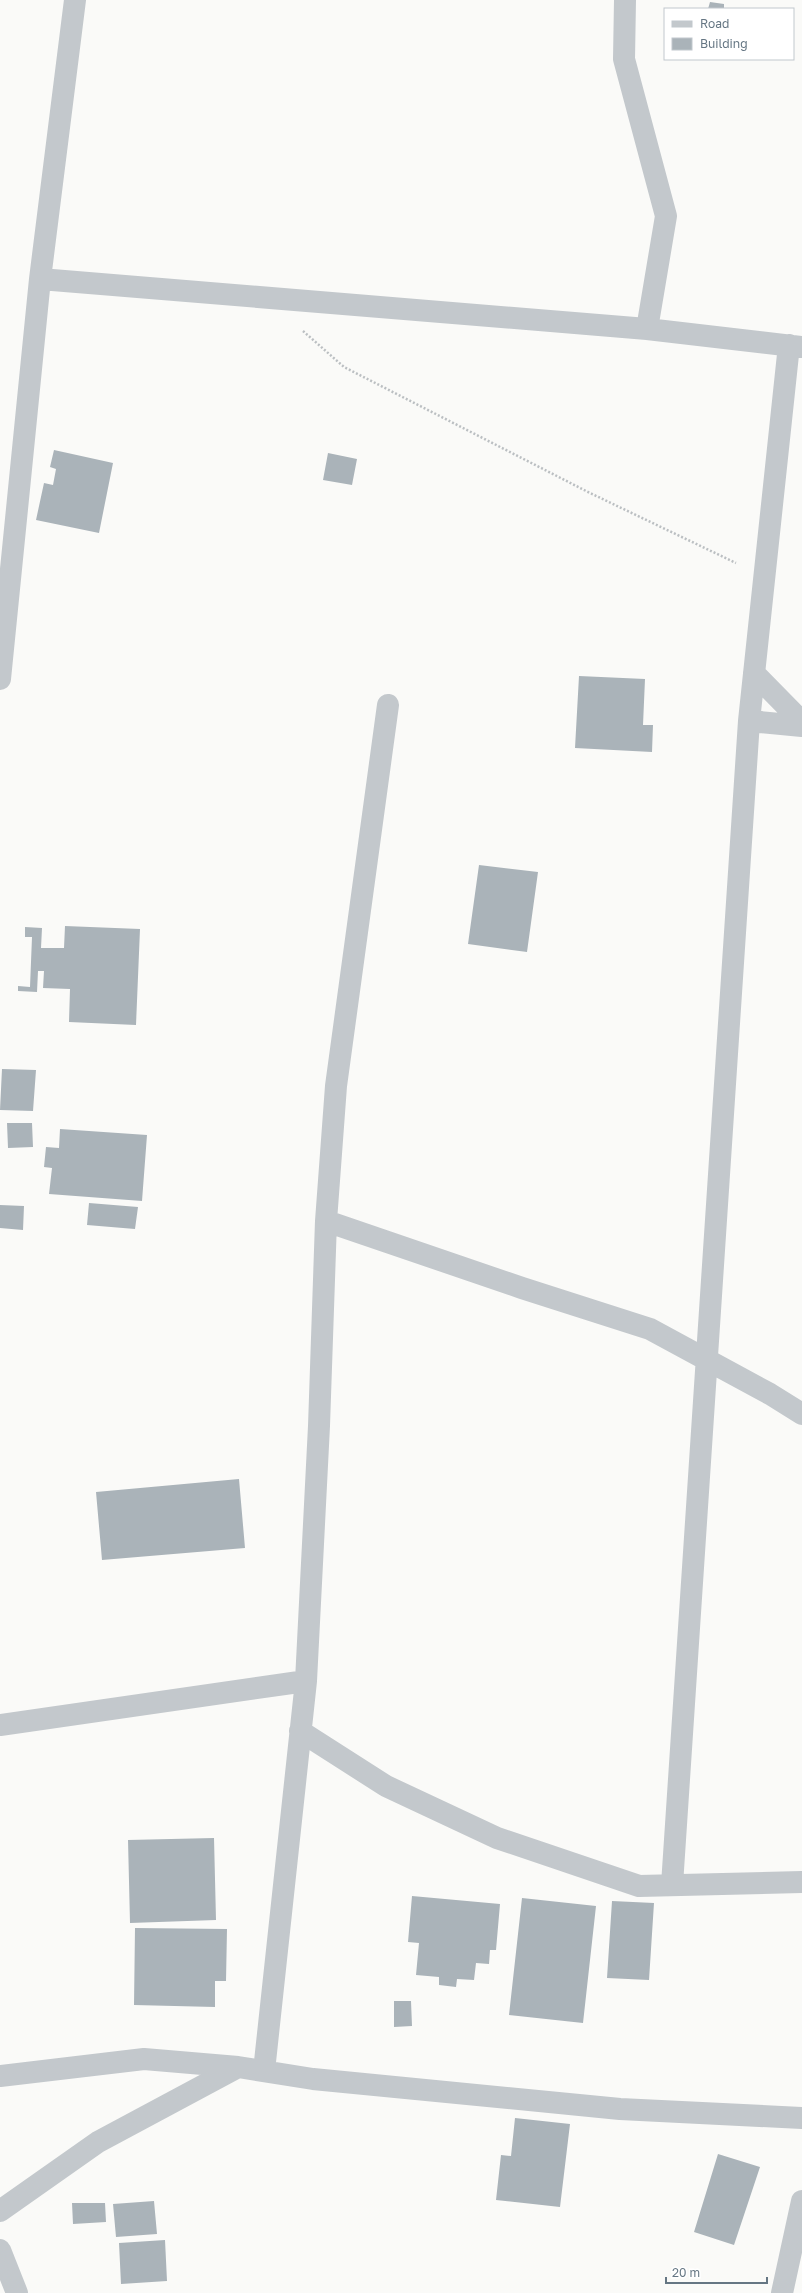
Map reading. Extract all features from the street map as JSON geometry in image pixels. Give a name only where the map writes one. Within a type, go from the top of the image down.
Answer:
[{"type":"street","points":[[0,679],[40,279],[75,0]]},
{"type":"street","points":[[625,0],[624,59],[666,216],[647,329]]},
{"type":"street","points":[[40,279],[647,329],[795,346],[765,576],[749,721],[672,1885]]},
{"type":"street","points":[[754,673],[802,722]]},
{"type":"street","points":[[264,2071],[306,1681],[319,1426],[326,1221],[336,1086],[388,705]]},
{"type":"street","points":[[749,721],[802,726]]},
{"type":"street","points":[[326,1221],[522,1288],[650,1329],[770,1394],[802,1414]]},
{"type":"street","points":[[0,1725],[306,1681]]},
{"type":"street","points":[[300,1731],[386,1786],[498,1838],[639,1886],[802,1882]]},
{"type":"street","points":[[0,2076],[144,2059],[264,2071],[313,2079],[620,2109],[802,2118]]},
{"type":"street","points":[[0,2211],[98,2142],[238,2068]]},
{"type":"street","points":[[782,2293],[802,2201]]},
{"type":"street","points":[[2,2262],[17,2293]]},
{"type":"path","points":[[299,328],[344,367],[588,492],[765,576]]},
{"type":"building","points":[[710,2],[724,4],[724,8],[708,8]]},
{"type":"building","points":[[54,450],[113,463],[99,533],[36,520],[44,483],[53,485],[56,469],[50,467]]},
{"type":"building","points":[[328,453],[357,459],[352,485],[323,480]]},
{"type":"building","points":[[579,676],[645,679],[643,725],[653,725],[652,752],[575,748]]},
{"type":"building","points":[[479,865],[538,872],[527,952],[468,944]]},
{"type":"building","points":[[65,926],[140,929],[136,1025],[69,1022],[70,989],[43,988],[44,971],[38,971],[37,992],[18,991],[18,986],[30,987],[32,937],[25,937],[25,927],[42,928],[41,948],[64,948]]},
{"type":"building","points":[[2,1069],[36,1070],[33,1111],[0,1110]]},
{"type":"building","points":[[7,1123],[32,1123],[33,1147],[8,1148]]},
{"type":"building","points":[[60,1129],[147,1135],[142,1201],[49,1194],[52,1168],[44,1167],[46,1147],[59,1148]]},
{"type":"building","points":[[89,1203],[138,1207],[135,1229],[87,1225]]},
{"type":"building","points":[[0,1205],[24,1206],[23,1230],[0,1228]]},
{"type":"building","points":[[239,1479],[245,1548],[102,1560],[96,1492]]},
{"type":"building","points":[[214,1838],[216,1920],[130,1923],[128,1840]]},
{"type":"building","points":[[412,1896],[500,1904],[496,1950],[490,1950],[489,1964],[476,1963],[474,1980],[457,1979],[456,1987],[439,1985],[439,1977],[416,1975],[419,1943],[408,1942]]},
{"type":"building","points":[[522,1898],[596,1906],[583,2023],[509,2015]]},
{"type":"building","points":[[612,1901],[654,1903],[649,1980],[607,1978]]},
{"type":"building","points":[[135,1928],[227,1929],[226,1981],[215,1981],[215,2007],[134,2005]]},
{"type":"building","points":[[394,2001],[411,2001],[412,2026],[394,2027]]},
{"type":"building","points":[[515,2118],[570,2124],[560,2207],[496,2200],[501,2155],[511,2156]]},
{"type":"building","points":[[718,2154],[760,2167],[734,2245],[694,2232]]},
{"type":"building","points":[[154,2201],[157,2234],[116,2237],[113,2204]]},
{"type":"building","points":[[72,2203],[105,2203],[106,2222],[73,2224]]},
{"type":"building","points":[[165,2240],[167,2281],[121,2284],[119,2243]]}]
